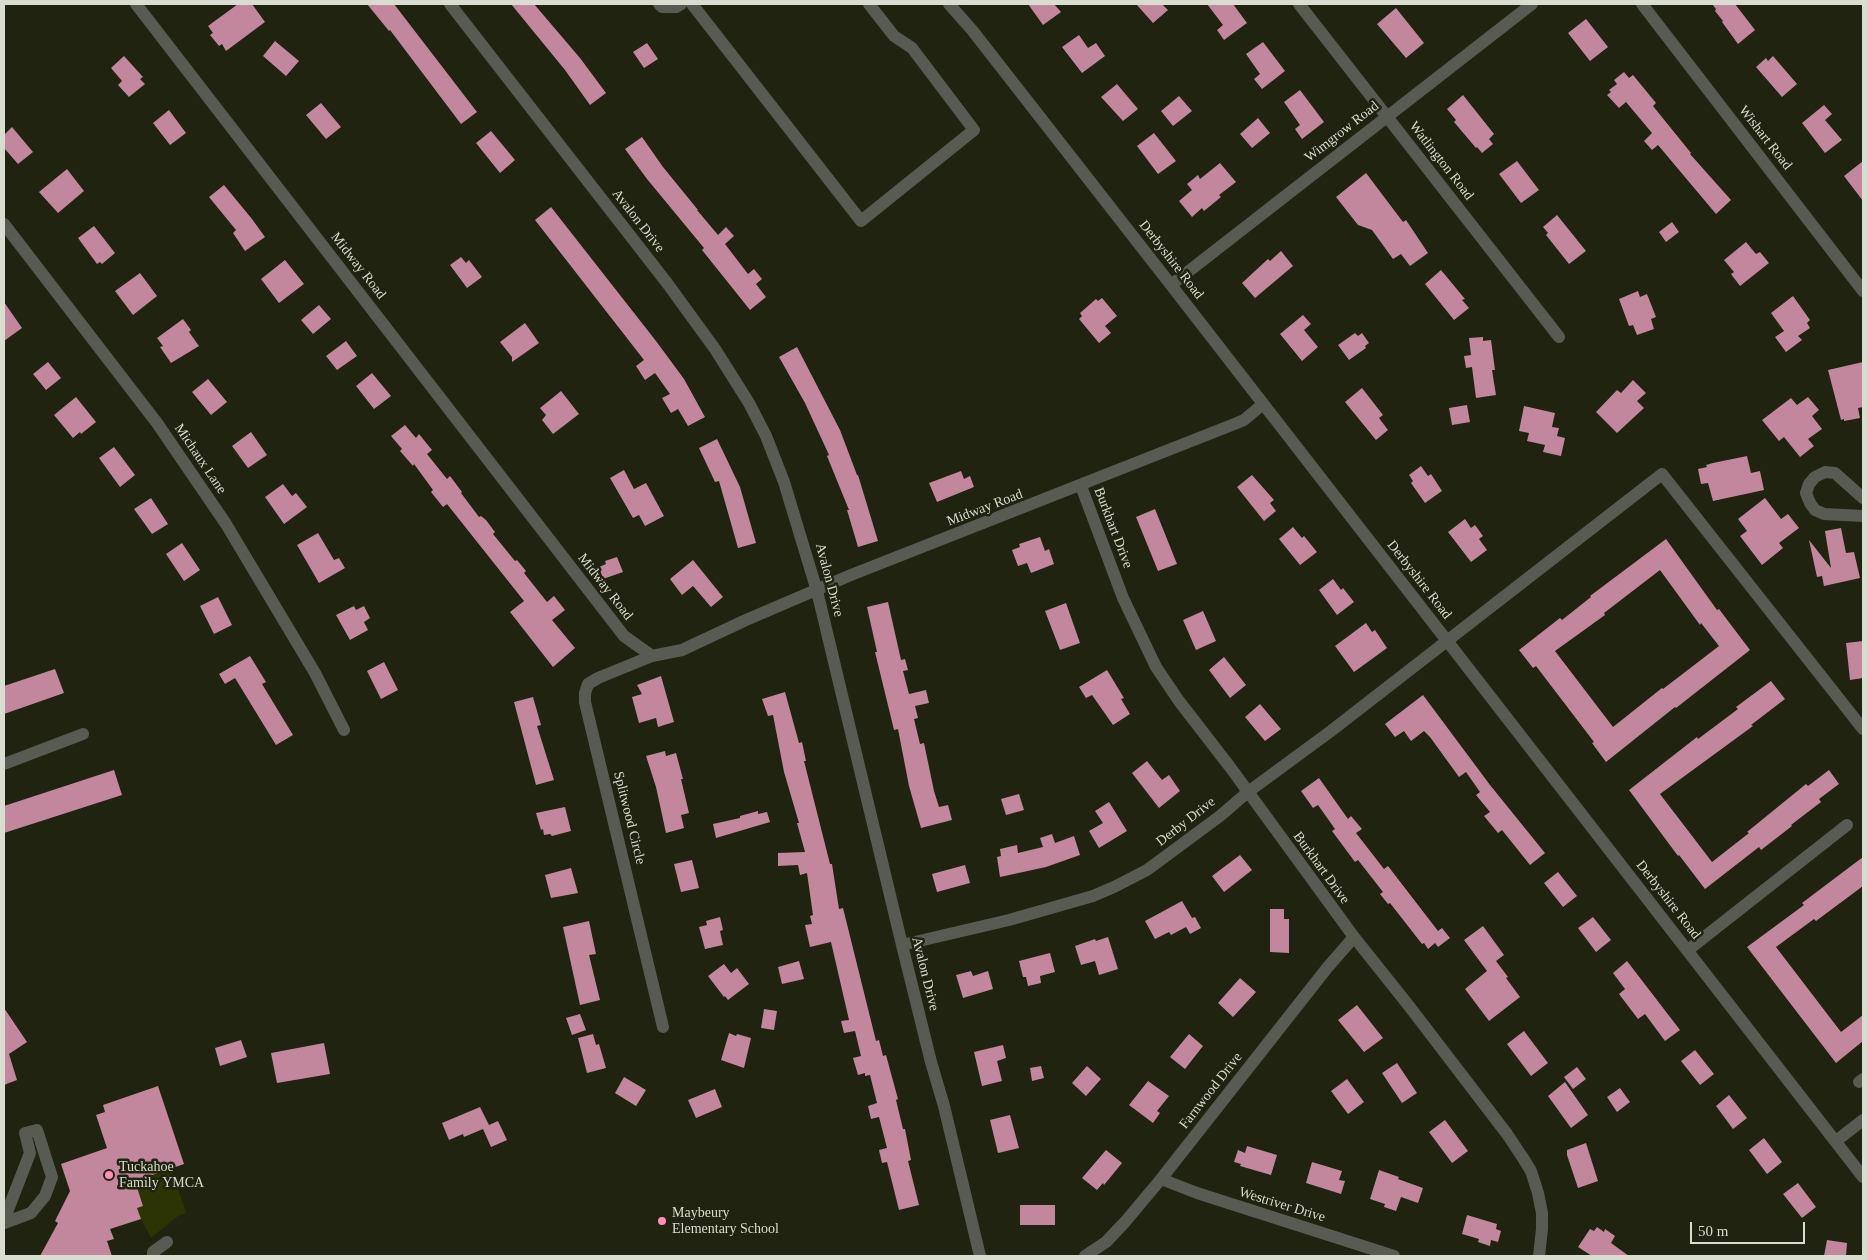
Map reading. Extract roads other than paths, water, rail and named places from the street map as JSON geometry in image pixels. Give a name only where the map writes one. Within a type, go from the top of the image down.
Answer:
[{"type":"street","name":"Midway Road","points":[[136,4],[624,636],[652,656],[682,650],[746,620],[851,576],[1237,423],[1263,404]]},
{"type":"street","name":"Avalon Drive","points":[[450,4],[667,283],[720,356],[749,403],[766,436],[784,482],[817,591],[902,945],[944,1106],[980,1256]]},
{"type":"street","points":[[659,4],[662,7],[676,7],[681,4]]},
{"type":"street","points":[[692,4],[861,220],[974,130],[912,48],[894,36],[869,4]]},
{"type":"street","name":"Derbyshire Road","points":[[950,4],[1171,285],[1863,1177]]},
{"type":"street","name":"Watlington Road","points":[[1300,4],[1559,337]]},
{"type":"street","name":"Wimgrow Road","points":[[1171,285],[1532,4]]},
{"type":"street","name":"Wishart Road","points":[[1642,4],[1863,291]]},
{"type":"street","name":"Michaux Lane","points":[[4,224],[157,423],[226,524],[315,674],[344,730]]},
{"type":"street","points":[[1863,498],[1835,473],[1825,472],[1815,477],[1809,484],[1806,493],[1815,510],[1824,514],[1863,516]]},
{"type":"street","name":"Derby Drive","points":[[902,945],[1009,920],[1093,896],[1147,870],[1331,731],[1662,474],[1863,729]]},
{"type":"street","name":"Burkhart Drive","points":[[1081,486],[1123,598],[1156,666],[1179,701],[1354,937],[1507,1134],[1531,1171],[1542,1213],[1539,1256]]},
{"type":"street","name":"Splitwood Circle","points":[[652,656],[588,684],[585,702],[663,1027]]},
{"type":"street","points":[[4,764],[83,734]]},
{"type":"street","points":[[1688,950],[1847,824]]},
{"type":"street","name":"Farnwood Drive","points":[[1084,1256],[1106,1242],[1162,1180],[1327,968],[1354,937]]},
{"type":"street","points":[[1836,1141],[1863,1120]]},
{"type":"street","points":[[37,1130],[52,1177],[45,1196],[31,1213],[4,1221],[30,1152],[25,1133],[37,1130]]},
{"type":"street","name":"Westriver Drive","points":[[1162,1180],[1196,1193],[1394,1256]]},
{"type":"street","points":[[153,1256],[153,1252],[167,1242]]},
{"type":"place","name":"Tuckahoe Family YMCA","points":[[109,1175]]},
{"type":"place","name":"Maybeury Elementary School","points":[[662,1221]]}]
